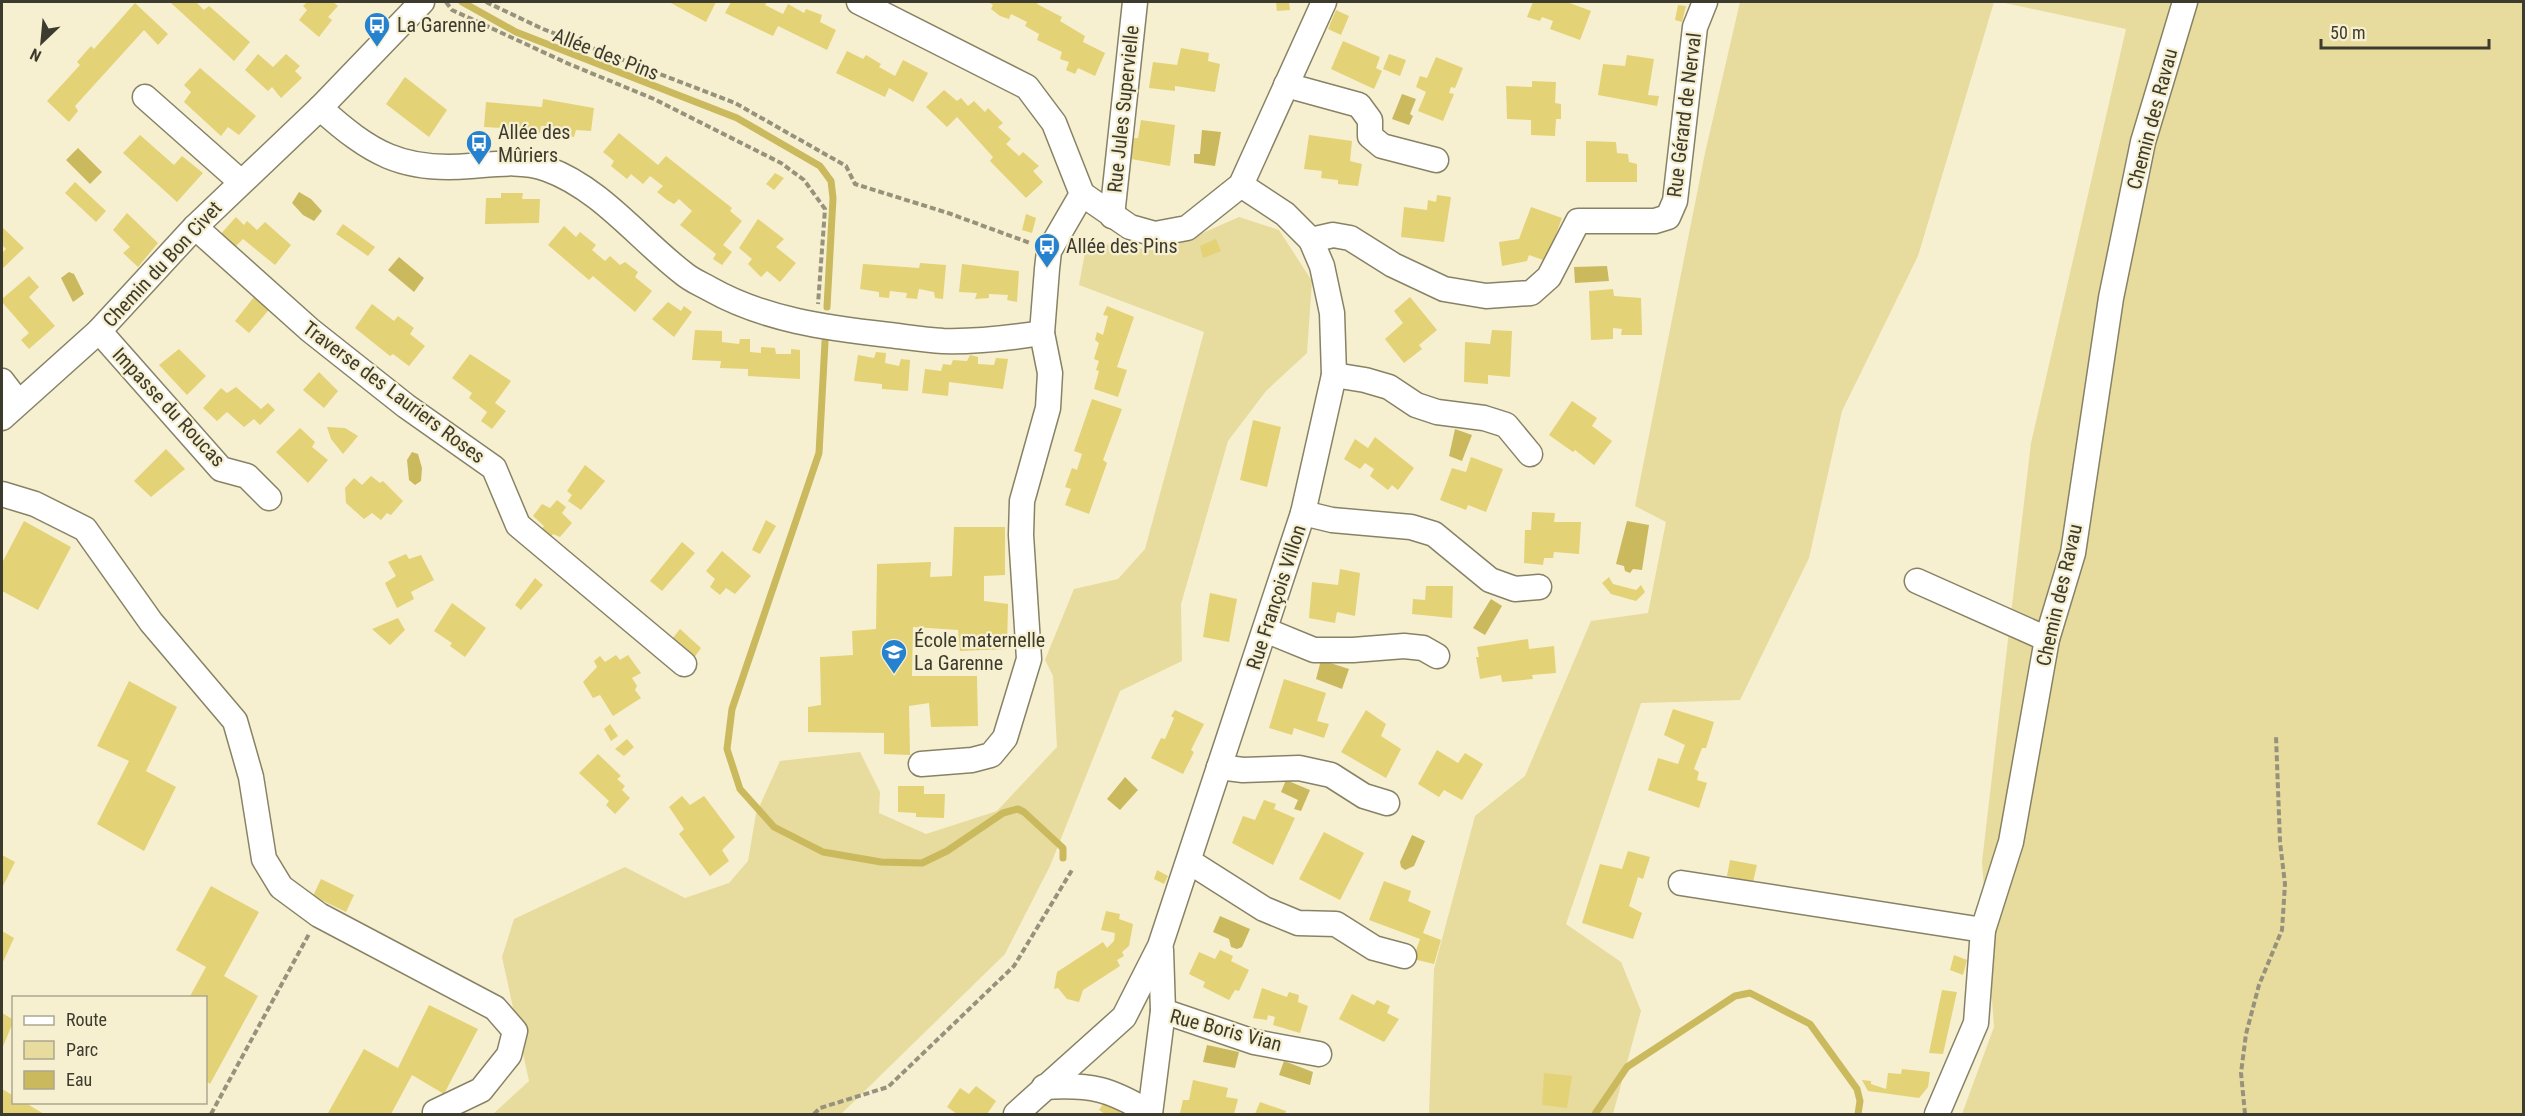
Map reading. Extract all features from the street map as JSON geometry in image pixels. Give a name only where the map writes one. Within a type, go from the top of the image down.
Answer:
[{"type":"street","name":"Chemin du Bon Civet","points":[[10,410],[99,331],[195,227],[320,108],[422,2]]},
{"type":"street","points":[[859,2],[1027,87],[1054,123],[1082,194],[1130,227],[1155,234],[1187,228],[1241,185],[1324,2]]},
{"type":"street","name":"Rue Jules Supervielle","points":[[1112,216],[1135,2]]},
{"type":"street","name":"Rue Gérard de Nerval","points":[[1311,240],[1333,235],[1350,238],[1393,266],[1444,289],[1486,296],[1531,293],[1549,277],[1578,221],[1654,221],[1668,217],[1675,201],[1695,27],[1705,2]]},
{"type":"street","name":"Chemin des Ravau","points":[[1938,1114],[1976,1023],[1983,930],[2011,842],[2047,639],[2073,553],[2110,298],[2143,142],[2185,2]]},
{"type":"street","points":[[1286,85],[1359,105],[1370,120],[1370,136],[1382,146],[1436,160]]},
{"type":"street","points":[[145,97],[241,182]]},
{"type":"street","points":[[320,108],[341,127],[388,157],[417,166],[451,168],[511,163],[546,168],[589,192],[685,275],[730,300],[780,318],[816,325],[942,341],[997,339],[1042,333]]},
{"type":"street","points":[[1241,185],[1285,214],[1311,240]]},
{"type":"street","points":[[921,764],[972,760],[992,755],[1005,738],[1029,659],[1021,535],[1022,501],[1048,408],[1050,373],[1042,333],[1049,250],[1082,194]]},
{"type":"street","name":"Traverse des Lauriers Roses","points":[[195,227],[310,330],[406,406],[494,468],[518,525],[684,664]]},
{"type":"street","name":"Rue François Villon","points":[[1016,1114],[1124,1017],[1160,946],[1190,862],[1303,513],[1334,375],[1332,313],[1322,266],[1311,240]]},
{"type":"street","name":"Impasse du Roucas","points":[[99,331],[221,469],[247,476],[269,498]]},
{"type":"street","points":[[1334,375],[1389,387],[1416,405],[1437,412],[1484,418],[1506,425],[1530,454]]},
{"type":"street","points":[[2,381],[10,410]]},
{"type":"street","points":[[2,494],[35,504],[85,529],[151,622],[235,721],[251,777],[264,859],[281,887],[319,915],[495,1008],[515,1031],[509,1055],[481,1090],[435,1112]]},
{"type":"street","points":[[1303,513],[1332,520],[1412,527],[1434,534],[1490,580],[1515,589],[1539,587]]},
{"type":"street","points":[[1917,581],[2047,639]]},
{"type":"street","points":[[1265,630],[1314,650],[1404,646],[1422,648],[1437,656]]},
{"type":"street","points":[[1219,767],[1243,770],[1299,768],[1331,775],[1364,796],[1387,803]]},
{"type":"street","points":[[1190,862],[1264,909],[1298,923],[1336,924],[1374,948],[1404,956]]},
{"type":"street","points":[[1681,883],[1983,930]]},
{"type":"street","name":"Rue François Villon","points":[[1160,946],[1163,1011]]},
{"type":"street","name":"Rue Boris Vian","points":[[1150,1114],[1163,1011],[1254,1042],[1319,1054]]},
{"type":"street","points":[[1044,1087],[1094,1087],[1120,1095],[1150,1114]]},
{"type":"path","points":[[446,2],[452,10],[569,64],[654,99],[781,163],[804,180],[825,209],[816,325]]},
{"type":"path","name":"Allée des Pins","points":[[486,2],[543,29],[735,103],[846,166],[855,184],[948,213],[1049,250]]},
{"type":"path","points":[[2245,1114],[2241,1073],[2246,1034],[2259,985],[2282,930],[2285,884],[2280,842],[2276,736]]},
{"type":"path","points":[[814,1114],[820,1108],[888,1087],[1014,966],[1072,870]]},
{"type":"path","points":[[212,1114],[319,915]]},
{"type":"green space","points":[[1740,2],[1994,2],[1918,256],[1842,411],[1809,558],[1740,700],[1641,703],[1566,924],[1621,962],[1641,1011],[1613,1114],[1429,1114],[1434,969],[1475,816],[1525,776],[1591,621],[1648,613],[1666,522],[1635,506],[1705,153]]},
{"type":"green space","points":[[2000,2],[2523,2],[2523,1114],[1962,1114],[1994,1027],[1982,862],[2031,443],[2126,29]]},
{"type":"green space","points":[[1239,217],[1279,230],[1312,281],[1307,353],[1266,391],[1228,441],[1181,604],[1182,661],[1120,691],[1050,866],[1005,954],[841,1114],[493,1114],[529,1081],[502,957],[514,919],[625,867],[685,898],[729,883],[748,861],[756,814],[780,761],[860,752],[880,792],[879,813],[926,834],[997,811],[1057,747],[1053,676],[1045,660],[1074,589],[1118,579],[1145,549],[1204,332],[1079,285],[1087,242],[1162,251]]},
{"type":"water","points":[[1402,94],[1416,99],[1410,114],[1413,116],[1409,125],[1392,119]]},
{"type":"water","points":[[1202,130],[1221,132],[1215,166],[1194,163],[1194,154],[1200,154]]},
{"type":"water","points":[[78,148],[102,172],[90,184],[66,160]]},
{"type":"water","points":[[299,192],[311,199],[322,211],[314,221],[303,215],[292,203]]},
{"type":"water","points":[[399,257],[424,278],[414,292],[388,270]]},
{"type":"water","points":[[1607,266],[1609,281],[1575,283],[1574,267]]},
{"type":"water","points":[[69,272],[74,274],[84,294],[73,302],[61,278]]},
{"type":"water","points":[[1455,429],[1472,435],[1462,461],[1449,456]]},
{"type":"water","points":[[412,452],[418,454],[422,468],[421,481],[415,485],[409,480],[407,460]]},
{"type":"water","points":[[1627,521],[1649,525],[1642,570],[1633,569],[1630,573],[1625,571],[1624,566],[1616,564]]},
{"type":"water","points":[[1491,599],[1502,606],[1485,635],[1473,628]]},
{"type":"water","points":[[1321,660],[1349,669],[1342,689],[1316,679]]},
{"type":"water","points":[[1125,777],[1138,790],[1120,810],[1107,799]]},
{"type":"water","points":[[1286,780],[1310,790],[1301,811],[1294,809],[1298,800],[1281,792]]},
{"type":"water","points":[[1412,835],[1425,841],[1414,866],[1405,870],[1401,867],[1400,862]]},
{"type":"water","points":[[1220,916],[1250,929],[1242,947],[1237,949],[1231,947],[1229,939],[1213,932]]},
{"type":"water","points":[[1207,1045],[1239,1052],[1235,1068],[1203,1062]]},
{"type":"water","points":[[1284,1061],[1313,1072],[1310,1085],[1279,1075]]},
{"type":"building","points":[[170,2],[196,2],[204,10],[209,6],[250,42],[234,61]]},
{"type":"building","points":[[307,2],[333,2],[338,6],[328,17],[332,20],[319,37],[299,20],[307,10],[303,6]]},
{"type":"building","points":[[669,2],[716,2],[706,22]]},
{"type":"building","points":[[731,2],[767,2],[765,5],[783,14],[788,4],[804,13],[806,9],[822,15],[820,22],[836,30],[827,50],[778,26],[773,36],[725,13]]},
{"type":"building","points":[[988,2],[1038,2],[1037,4],[1062,17],[1060,21],[1085,36],[1083,42],[1105,53],[1095,76],[1078,68],[1075,74],[1066,70],[1069,62],[1060,59],[1062,52],[1037,40],[1039,34],[1025,26],[1027,22],[1011,14],[1009,19],[1000,16],[991,9],[993,5]]},
{"type":"building","points":[[1276,2],[1289,2],[1290,10],[1277,11]]},
{"type":"building","points":[[1533,2],[1567,2],[1591,11],[1580,40],[1550,29],[1553,21],[1542,17],[1540,21],[1527,17]]},
{"type":"building","points":[[135,3],[168,34],[158,45],[144,30],[75,106],[78,111],[69,122],[47,101],[80,65],[77,62],[91,46],[94,49]]},
{"type":"building","points":[[1678,5],[1686,6],[1682,22],[1675,20]]},
{"type":"building","points":[[1336,10],[1349,16],[1341,35],[1328,29]]},
{"type":"building","points":[[1343,41],[1380,57],[1376,68],[1382,71],[1374,89],[1331,69]]},
{"type":"building","points":[[1181,48],[1209,53],[1208,61],[1220,64],[1215,92],[1175,86],[1175,91],[1149,88],[1153,62],[1177,65]]},
{"type":"building","points":[[847,51],[863,59],[866,55],[881,64],[879,67],[895,76],[903,60],[928,73],[913,102],[889,88],[885,97],[836,73]]},
{"type":"building","points":[[258,54],[273,67],[286,54],[300,66],[295,71],[302,78],[281,98],[272,87],[268,91],[245,70]]},
{"type":"building","points":[[1389,54],[1406,60],[1400,76],[1383,69]]},
{"type":"building","points":[[1627,55],[1654,59],[1648,95],[1659,96],[1657,106],[1598,95],[1603,64],[1625,66]]},
{"type":"building","points":[[1436,57],[1463,68],[1455,88],[1451,87],[1449,93],[1454,94],[1443,121],[1418,111],[1426,92],[1416,87],[1420,76],[1427,78]]},
{"type":"building","points":[[200,68],[256,116],[239,135],[228,127],[221,136],[184,102],[191,92],[184,85]]},
{"type":"building","points":[[405,77],[447,110],[429,137],[386,104]]},
{"type":"building","points":[[1532,81],[1556,82],[1555,103],[1561,104],[1561,119],[1556,119],[1555,136],[1531,135],[1531,120],[1507,119],[1506,86],[1532,87]]},
{"type":"building","points":[[944,90],[957,101],[961,98],[968,106],[974,101],[985,112],[988,108],[1003,123],[998,127],[1011,139],[1006,144],[1019,156],[1023,152],[1039,166],[1033,171],[1043,182],[1026,198],[990,161],[993,157],[957,117],[947,127],[926,107]]},
{"type":"building","points":[[543,99],[594,108],[591,131],[576,130],[574,137],[556,134],[556,127],[541,126],[540,133],[522,131],[521,136],[512,136],[501,135],[501,128],[484,127],[486,102],[542,107]]},
{"type":"building","points":[[1141,120],[1175,125],[1170,166],[1131,159],[1134,138],[1138,138]]},
{"type":"building","points":[[619,133],[658,165],[666,156],[732,208],[730,211],[742,221],[723,245],[732,252],[722,265],[713,259],[716,254],[680,225],[692,211],[679,199],[674,204],[667,200],[657,192],[663,186],[650,176],[643,184],[631,174],[627,179],[611,166],[614,161],[603,152]]},
{"type":"building","points":[[140,135],[174,165],[182,156],[203,173],[177,202],[123,153]]},
{"type":"building","points":[[1309,135],[1352,141],[1350,161],[1362,164],[1358,186],[1338,184],[1338,180],[1321,178],[1322,171],[1304,169]]},
{"type":"building","points":[[1586,141],[1616,142],[1617,153],[1628,154],[1629,162],[1637,164],[1637,182],[1586,182]]},
{"type":"building","points":[[775,173],[784,178],[774,190],[766,184]]},
{"type":"building","points":[[75,182],[106,211],[96,222],[65,193]]},
{"type":"building","points":[[501,193],[523,193],[522,199],[540,199],[539,223],[485,224],[486,198],[501,198]]},
{"type":"building","points":[[1437,195],[1451,197],[1444,242],[1401,237],[1404,207],[1427,210],[1428,200],[1436,202]]},
{"type":"building","points":[[1531,207],[1562,218],[1546,261],[1529,255],[1527,261],[1502,266],[1499,242],[1519,239]]},
{"type":"building","points":[[127,213],[158,243],[138,267],[123,253],[130,247],[113,230]]},
{"type":"building","points":[[1026,214],[1036,218],[1032,233],[1022,230]]},
{"type":"building","points":[[236,217],[244,225],[247,221],[257,230],[265,222],[291,245],[275,265],[243,239],[231,251],[218,237]]},
{"type":"building","points":[[758,219],[784,239],[776,247],[796,263],[780,282],[767,271],[761,277],[748,264],[752,259],[739,248]]},
{"type":"building","points":[[343,224],[375,247],[368,256],[336,234]]},
{"type":"building","points":[[564,226],[576,237],[580,232],[596,245],[592,250],[605,261],[610,256],[620,265],[625,262],[638,272],[635,277],[652,291],[635,312],[593,276],[589,280],[548,245]]},
{"type":"building","points":[[2,227],[24,248],[2,269],[2,253],[6,249],[2,245]]},
{"type":"building","points":[[1216,239],[1221,251],[1203,258],[1200,246]]},
{"type":"building","points":[[920,263],[946,265],[943,299],[935,298],[934,292],[919,289],[917,299],[906,298],[907,293],[890,291],[889,298],[879,297],[879,292],[860,289],[863,264],[919,268]]},
{"type":"building","points":[[962,264],[1019,271],[1017,302],[1007,300],[1008,295],[989,294],[989,298],[975,299],[977,293],[959,292]]},
{"type":"building","points":[[29,276],[39,287],[29,297],[55,326],[29,349],[21,340],[29,333],[2,302],[2,299]]},
{"type":"building","points":[[1613,289],[1614,296],[1641,298],[1642,335],[1621,335],[1622,329],[1613,328],[1613,339],[1591,340],[1589,291]]},
{"type":"building","points":[[258,292],[273,305],[249,333],[235,321]]},
{"type":"building","points":[[1410,297],[1437,330],[1419,345],[1422,349],[1404,363],[1385,339],[1403,323],[1394,311]]},
{"type":"building","points":[[668,302],[681,311],[684,306],[692,312],[674,337],[652,319]]},
{"type":"building","points":[[372,304],[394,321],[398,316],[414,328],[410,334],[425,346],[409,366],[393,354],[390,356],[355,328]]},
{"type":"building","points":[[1107,306],[1134,317],[1117,367],[1127,370],[1118,397],[1094,389],[1099,371],[1096,370],[1099,361],[1094,359],[1099,343],[1095,340],[1097,332],[1103,335],[1108,316],[1103,315]]},
{"type":"building","points":[[695,330],[722,331],[722,342],[739,344],[740,339],[750,339],[750,352],[761,353],[761,347],[775,348],[776,354],[791,354],[791,349],[800,350],[800,379],[748,376],[748,369],[720,368],[721,361],[692,360]]},
{"type":"building","points":[[1492,330],[1512,331],[1510,377],[1488,375],[1488,384],[1464,382],[1465,342],[1490,344]]},
{"type":"building","points":[[179,349],[206,376],[187,395],[159,365]]},
{"type":"building","points":[[876,352],[886,353],[885,363],[899,366],[901,359],[910,360],[908,391],[882,389],[882,384],[854,381],[858,355],[874,358]]},
{"type":"building","points":[[470,354],[511,381],[495,403],[506,411],[492,429],[481,421],[487,412],[469,398],[472,393],[452,378]]},
{"type":"building","points":[[970,355],[978,357],[978,364],[994,365],[996,358],[1008,359],[1003,389],[949,382],[948,396],[922,393],[925,369],[941,371],[943,364],[951,365],[953,360],[967,361]]},
{"type":"building","points":[[319,372],[338,391],[324,408],[303,390]]},
{"type":"building","points":[[236,387],[261,409],[268,403],[275,410],[260,425],[254,419],[244,427],[227,412],[217,421],[203,408],[221,388],[227,393]]},
{"type":"building","points":[[1092,399],[1122,409],[1103,460],[1107,463],[1089,514],[1065,505],[1071,489],[1065,487],[1072,468],[1077,470],[1082,454],[1074,451]]},
{"type":"building","points":[[1572,401],[1597,418],[1592,426],[1612,441],[1594,465],[1575,450],[1573,452],[1549,435]]},
{"type":"building","points":[[1253,420],[1281,427],[1267,487],[1240,480]]},
{"type":"building","points":[[327,427],[345,428],[358,436],[343,454],[331,439]]},
{"type":"building","points":[[300,428],[315,442],[312,447],[328,460],[308,483],[276,452]]},
{"type":"building","points":[[1375,437],[1414,468],[1398,490],[1392,485],[1388,490],[1370,476],[1374,469],[1365,463],[1360,469],[1344,459],[1355,439],[1368,448]]},
{"type":"building","points":[[166,449],[185,469],[151,497],[134,481]]},
{"type":"building","points":[[1471,457],[1503,469],[1486,512],[1468,505],[1466,510],[1440,500],[1452,468],[1466,472]]},
{"type":"building","points":[[585,465],[605,481],[581,510],[568,501],[572,495],[567,491]]},
{"type":"building","points":[[371,476],[380,483],[383,481],[403,501],[391,515],[387,513],[381,520],[372,513],[364,519],[346,503],[345,488],[354,478],[362,485]]},
{"type":"building","points":[[557,500],[566,507],[562,513],[572,523],[560,537],[553,534],[550,538],[541,530],[544,526],[533,516],[542,504],[550,508]]},
{"type":"building","points":[[1532,512],[1555,513],[1554,522],[1581,522],[1579,554],[1554,552],[1553,558],[1544,558],[1543,565],[1524,563],[1525,530],[1531,530]]},
{"type":"building","points":[[766,520],[776,526],[760,554],[752,550]]},
{"type":"building","points":[[24,521],[71,547],[38,610],[2,591],[2,563]]},
{"type":"building","points":[[954,527],[1005,527],[1005,575],[984,576],[984,601],[1008,604],[1007,649],[960,651],[958,630],[913,627],[912,676],[977,676],[978,726],[931,727],[929,703],[909,706],[910,755],[884,754],[884,733],[808,732],[808,707],[821,705],[820,657],[853,655],[852,631],[876,629],[877,564],[931,562],[930,577],[952,576]]},
{"type":"building","points":[[682,542],[695,553],[662,591],[650,581]]},
{"type":"building","points":[[722,551],[751,576],[735,594],[726,588],[720,595],[710,587],[715,579],[706,571]]},
{"type":"building","points":[[406,554],[409,559],[421,555],[434,580],[411,592],[414,599],[397,608],[385,583],[396,576],[388,562]]},
{"type":"building","points":[[1340,569],[1360,573],[1355,616],[1337,612],[1335,623],[1309,618],[1312,582],[1338,585]]},
{"type":"building","points":[[1609,577],[1613,584],[1636,590],[1641,585],[1645,592],[1636,601],[1611,594],[1602,583]]},
{"type":"building","points":[[535,578],[543,585],[521,610],[515,605]]},
{"type":"building","points":[[1426,586],[1453,586],[1452,618],[1412,614],[1413,599],[1425,600]]},
{"type":"building","points":[[1210,593],[1237,599],[1229,642],[1203,637]]},
{"type":"building","points":[[452,603],[486,628],[465,657],[450,646],[452,643],[434,631]]},
{"type":"building","points":[[398,618],[405,630],[390,645],[372,629]]},
{"type":"building","points":[[680,629],[701,648],[691,662],[669,643]]},
{"type":"building","points":[[1528,639],[1529,649],[1554,646],[1556,673],[1532,675],[1533,679],[1502,682],[1501,675],[1480,679],[1476,657],[1479,657],[1477,647]]},
{"type":"building","points":[[616,655],[620,660],[628,655],[641,673],[632,678],[637,686],[635,690],[641,698],[613,716],[600,695],[593,698],[583,682],[597,667],[594,661],[600,656],[605,662]]},
{"type":"building","points":[[1284,679],[1326,693],[1317,721],[1329,724],[1324,738],[1294,728],[1292,735],[1269,728]]},
{"type":"building","points":[[129,681],[177,707],[146,771],[176,787],[144,851],[97,824],[129,761],[97,746]]},
{"type":"building","points":[[1673,709],[1714,722],[1706,748],[1702,748],[1694,769],[1699,772],[1697,780],[1707,783],[1699,808],[1648,790],[1658,758],[1678,764],[1685,745],[1664,735]]},
{"type":"building","points":[[1175,710],[1204,724],[1191,750],[1194,752],[1183,774],[1151,758],[1161,738],[1165,739],[1174,718],[1171,716]]},
{"type":"building","points":[[1366,710],[1386,724],[1381,736],[1401,749],[1386,778],[1341,752]]},
{"type":"building","points":[[610,724],[618,736],[611,741],[604,729]]},
{"type":"building","points":[[627,739],[634,747],[624,756],[615,749]]},
{"type":"building","points":[[1437,750],[1458,763],[1465,753],[1483,764],[1462,800],[1444,790],[1439,797],[1418,784]]},
{"type":"building","points":[[598,754],[621,776],[617,779],[625,786],[622,790],[630,798],[615,814],[606,805],[609,801],[579,773]]},
{"type":"building","points":[[898,786],[924,786],[924,794],[945,794],[944,818],[916,817],[916,813],[898,812]]},
{"type":"building","points":[[682,796],[690,805],[704,796],[735,837],[722,850],[729,861],[710,876],[679,834],[684,829],[669,807]]},
{"type":"building","points":[[1264,800],[1276,804],[1274,809],[1295,818],[1273,865],[1232,843],[1243,816],[1255,820]]},
{"type":"building","points":[[1324,832],[1364,853],[1340,900],[1299,879]]},
{"type":"building","points":[[1628,851],[1650,857],[1643,879],[1638,877],[1629,906],[1642,913],[1633,939],[1582,923],[1600,864],[1622,869]]},
{"type":"building","points":[[2,855],[15,862],[2,888]]},
{"type":"building","points":[[1730,860],[1757,865],[1753,882],[1727,876]]},
{"type":"building","points":[[1157,870],[1168,876],[1164,884],[1154,879]]},
{"type":"building","points":[[321,879],[354,895],[346,912],[313,896]]},
{"type":"building","points":[[1384,881],[1411,891],[1408,901],[1431,911],[1423,933],[1441,940],[1434,964],[1413,959],[1420,939],[1369,920]]},
{"type":"building","points":[[211,886],[259,912],[224,976],[258,996],[210,1084],[207,1082],[207,996],[190,996],[206,967],[176,950]]},
{"type":"building","points":[[1106,911],[1120,914],[1119,919],[1133,924],[1129,946],[1122,952],[1124,956],[1117,960],[1120,966],[1083,990],[1079,1002],[1067,999],[1058,988],[1054,989],[1057,972],[1103,942],[1107,948],[1114,941],[1115,933],[1101,930]]},
{"type":"building","points":[[2,931],[14,938],[2,964]]},
{"type":"building","points":[[1220,950],[1233,956],[1231,961],[1249,970],[1239,991],[1235,990],[1229,1000],[1203,987],[1205,982],[1189,974],[1199,952],[1215,959]]},
{"type":"building","points":[[1954,955],[1967,960],[1963,975],[1950,970]]},
{"type":"building","points":[[1262,988],[1287,997],[1289,992],[1299,995],[1298,1002],[1308,1006],[1300,1033],[1273,1025],[1275,1017],[1268,1015],[1267,1020],[1253,1018]]},
{"type":"building","points":[[1942,990],[1957,992],[1943,1054],[1929,1053]]},
{"type":"building","points":[[1352,994],[1374,1005],[1377,1000],[1390,1006],[1387,1013],[1399,1019],[1384,1042],[1339,1019]]},
{"type":"building","points":[[429,1005],[478,1029],[444,1094],[412,1075],[391,1114],[328,1113],[364,1049],[398,1068]]},
{"type":"building","points":[[2,1013],[12,1019],[12,1025],[2,1049]]},
{"type":"building","points":[[1902,1069],[1930,1072],[1928,1087],[1919,1098],[1868,1091],[1862,1080],[1871,1081],[1871,1084],[1886,1089],[1888,1073],[1901,1074]]},
{"type":"building","points":[[1544,1073],[1572,1076],[1567,1108],[1542,1105]]},
{"type":"building","points":[[1193,1080],[1228,1088],[1226,1097],[1238,1099],[1234,1114],[1180,1113],[1183,1100],[1189,1100]]},
{"type":"building","points":[[976,1086],[996,1101],[987,1114],[957,1114],[947,1107],[960,1088],[969,1094]]},
{"type":"building","points":[[2,1089],[12,1095],[12,1104],[27,1104],[44,1114],[2,1114]]},
{"type":"building","points":[[1105,1101],[1122,1114],[1105,1114],[1099,1110]]},
{"type":"building","points":[[1260,1102],[1286,1111],[1285,1114],[1255,1114]]},
{"type":"waterway","points":[[462,2],[516,32],[737,118],[820,166],[831,181],[833,198],[827,307]]},
{"type":"waterway","points":[[825,342],[819,453],[732,709],[727,749],[740,789],[774,827],[823,852],[881,862],[922,863],[947,851],[1003,813],[1018,809],[1063,848],[1063,858]]},
{"type":"waterway","points":[[1595,1114],[1627,1067],[1735,996],[1750,993],[1810,1024],[1857,1089],[1860,1101],[1858,1114]]},
{"type":"place","name":"La Garenne","points":[[377,48]]},
{"type":"place","name":"Allée des Mûriers","points":[[479,166]]},
{"type":"place","name":"Allée des Pins","points":[[1047,269]]},
{"type":"place","name":"École maternelle La Garenne","points":[[894,675]]}]
